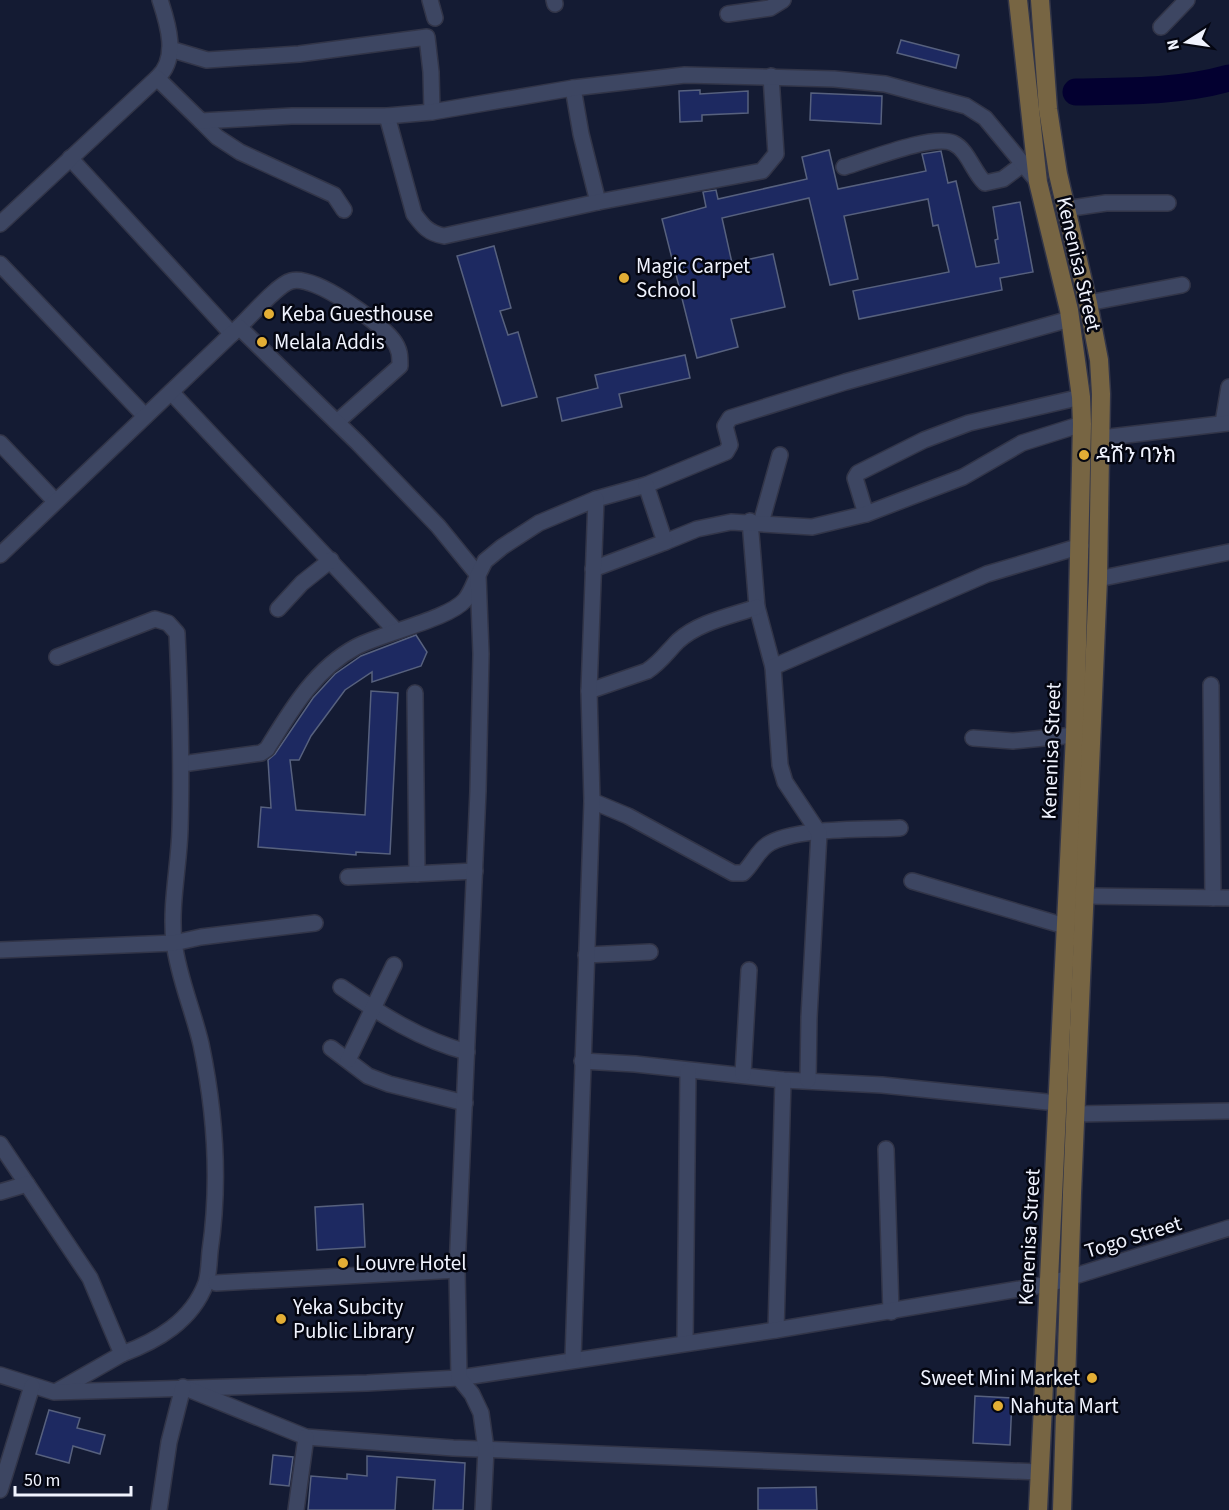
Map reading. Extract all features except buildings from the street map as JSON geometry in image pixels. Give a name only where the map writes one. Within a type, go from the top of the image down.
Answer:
[{"type":"main road","name":"Kenenisa Street","points":[[1018,0],[1028,109],[1038,182],[1070,319],[1081,397],[1082,424],[1075,735],[1038,1510]]},
{"type":"main road","name":"Kenenisa Street","points":[[1040,0],[1048,109],[1065,209],[1099,360],[1101,438],[1098,579],[1062,1510]]},
{"type":"street","points":[[0,224],[157,78],[167,65],[170,49],[160,0]]},
{"type":"street","points":[[430,0],[435,18]]},
{"type":"street","points":[[728,14],[770,8],[783,0]]},
{"type":"street","points":[[1161,27],[1187,0]]},
{"type":"street","points":[[170,49],[207,60],[299,54],[427,37],[432,112]]},
{"type":"street","points":[[201,121],[292,116],[387,116],[432,112],[573,88],[685,75],[771,76],[885,84],[966,106],[985,118],[1038,182]]},
{"type":"street","points":[[387,116],[410,204],[423,227],[432,234],[444,236],[598,202],[762,171],[776,154],[771,76]]},
{"type":"street","points":[[157,78],[218,137],[240,152],[334,195],[344,210]]},
{"type":"street","points":[[573,88],[581,134],[598,202]]},
{"type":"street","points":[[844,167],[936,141],[953,143],[965,153],[975,174],[985,183],[1003,179],[1023,164]]},
{"type":"street","points":[[70,158],[236,330],[337,422],[438,526],[478,575],[481,654],[475,871],[457,1270],[459,1378],[472,1394],[481,1413],[486,1449],[483,1510]]},
{"type":"street","points":[[1065,209],[1106,202],[1168,203]]},
{"type":"street","points":[[0,264],[144,416]]},
{"type":"street","points":[[0,555],[285,284],[296,280],[332,291],[392,339],[400,352],[400,366],[337,422]]},
{"type":"street","points":[[1088,303],[1182,285]]},
{"type":"street","points":[[182,764],[261,753],[267,749],[297,700],[317,677],[356,647],[451,610],[465,600],[485,561],[539,523],[596,499],[646,485],[726,452],[730,445],[725,426],[730,418],[846,382],[1070,319]]},
{"type":"street","points":[[1101,438],[1226,423],[1229,387]]},
{"type":"street","points":[[171,392],[396,631]]},
{"type":"street","points":[[866,514],[855,478],[858,473],[924,440],[969,423],[1081,397]]},
{"type":"street","points":[[593,569],[706,526],[756,522],[812,527],[866,514],[963,477],[1022,443],[1082,424]]},
{"type":"street","points":[[0,443],[55,501]]},
{"type":"street","points":[[780,455],[756,522],[757,607],[773,667],[780,765],[785,782],[819,833],[809,1017],[808,1080]]},
{"type":"street","points":[[646,485],[665,542]]},
{"type":"street","points":[[573,1359],[592,801],[589,691],[596,499]]},
{"type":"street","points":[[773,667],[987,574],[1081,546]]},
{"type":"street","points":[[1098,579],[1229,552]]},
{"type":"street","points":[[278,609],[302,583],[331,560]]},
{"type":"street","points":[[589,691],[647,671],[679,640],[695,630],[757,607]]},
{"type":"street","points":[[54,1392],[122,1354],[151,1344],[189,1311],[206,1283],[217,1184],[213,1133],[201,1045],[174,943],[173,885],[178,860],[182,764],[177,633],[168,623],[156,619],[57,657]]},
{"type":"street","points":[[1211,686],[1213,898]]},
{"type":"street","points":[[415,693],[417,874]]},
{"type":"street","points":[[973,738],[1013,741],[1075,735]]},
{"type":"street","points":[[592,801],[628,816],[733,873],[743,873],[764,846],[787,836],[900,828]]},
{"type":"street","points":[[348,877],[475,871]]},
{"type":"street","points":[[912,881],[1065,926]]},
{"type":"street","points":[[1085,896],[1229,898]]},
{"type":"street","points":[[0,950],[174,943],[201,937],[315,923]]},
{"type":"street","points":[[586,955],[650,952]]},
{"type":"street","points":[[348,1060],[394,965]]},
{"type":"street","points":[[742,1074],[749,970]]},
{"type":"street","points":[[341,987],[372,1009],[441,1045],[467,1052]]},
{"type":"street","points":[[331,1048],[368,1076],[389,1084],[465,1103]]},
{"type":"street","points":[[582,1061],[1057,1103]]},
{"type":"street","points":[[684,1343],[688,1071]]},
{"type":"street","points":[[776,1330],[783,1080]]},
{"type":"street","points":[[1076,1114],[1229,1111]]},
{"type":"street","points":[[0,1144],[90,1278],[122,1354]]},
{"type":"street","points":[[886,1149],[891,1312]]},
{"type":"street","points":[[0,1192],[27,1184]]},
{"type":"street","name":"Togo Street","points":[[0,1375],[54,1392],[367,1383],[459,1378],[891,1312],[1049,1284],[1229,1228]]},
{"type":"street","points":[[216,1283],[457,1270]]},
{"type":"street","points":[[0,1490],[32,1386]]},
{"type":"street","points":[[159,1510],[169,1442],[183,1387],[306,1437],[486,1449],[1039,1472]]},
{"type":"street","points":[[296,1510],[306,1437]]},
{"type":"waterway","points":[[1076,92],[1173,88],[1229,78]]},
{"type":"place","name":"Magic Carpet School","points":[[624,278]]},
{"type":"place","name":"Keba Guesthouse","points":[[269,314]]},
{"type":"place","name":"Melala Addis","points":[[262,342]]},
{"type":"place","name":"ዳሽን ባንክ","points":[[1084,455]]},
{"type":"place","name":"Louvre Hotel","points":[[343,1263]]},
{"type":"place","name":"Yeka Subcity Public Library","points":[[281,1319]]},
{"type":"place","name":"Sweet Mini Market","points":[[1092,1378]]},
{"type":"place","name":"Nahuta Mart","points":[[998,1406]]}]
